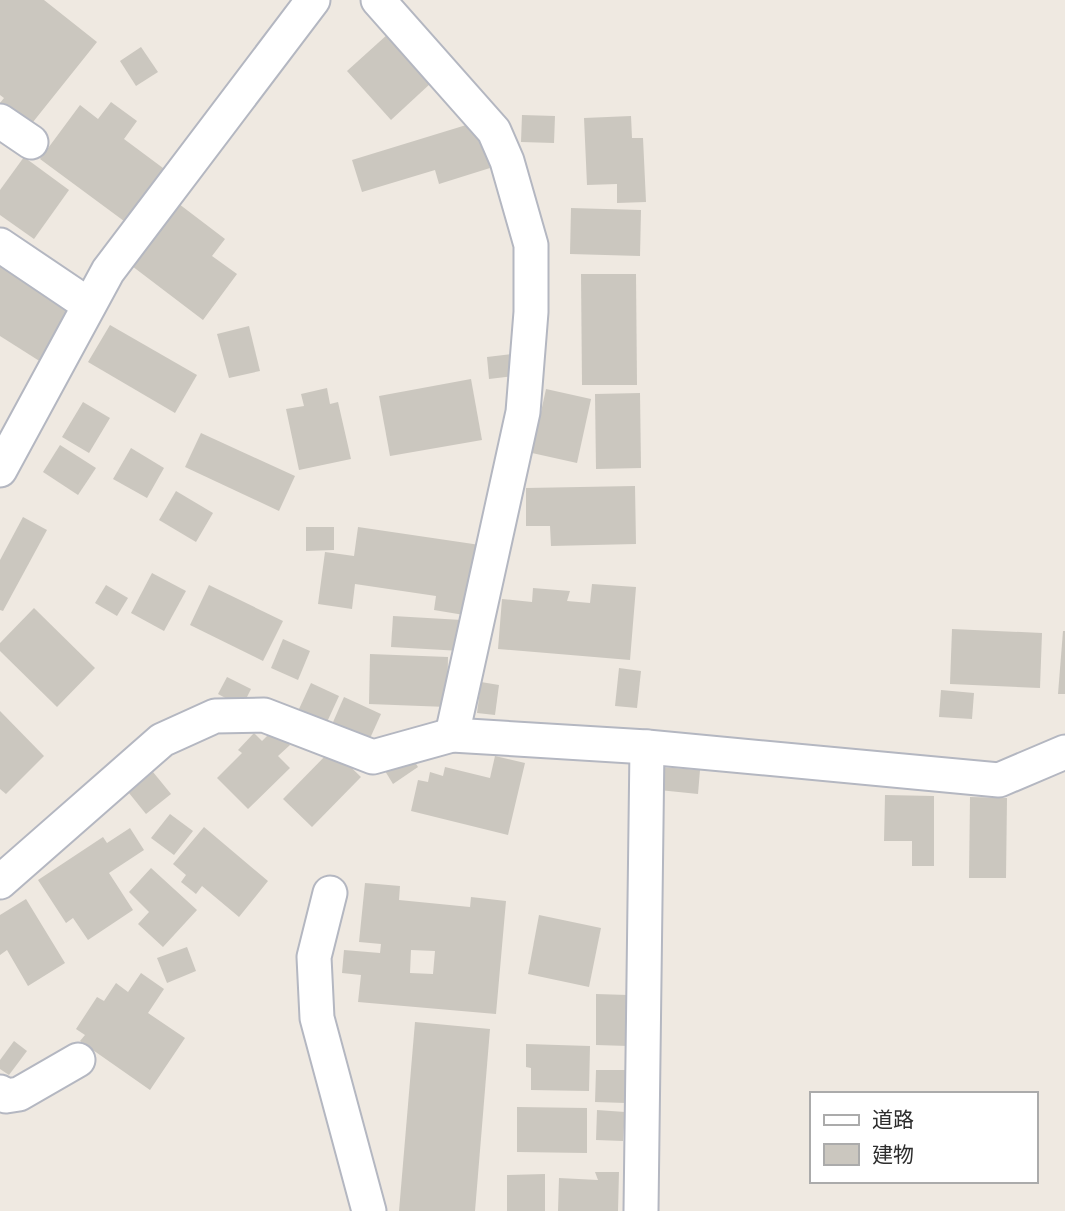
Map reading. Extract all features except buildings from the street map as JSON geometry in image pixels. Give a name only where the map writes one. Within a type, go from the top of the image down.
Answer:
[{"type":"street","points":[[0,470],[108,271],[313,0]]},
{"type":"street","points":[[377,0],[494,131],[507,161],[531,245],[531,312],[523,412],[452,735]]},
{"type":"street","points":[[0,121],[31,142]]},
{"type":"street","points":[[0,245],[89,304]]},
{"type":"street","points":[[0,882],[162,740],[215,716],[264,715],[373,757],[452,735],[647,747],[999,780],[1065,752]]},
{"type":"street","points":[[641,1211],[647,747]]},
{"type":"street","points":[[330,893],[314,957],[317,1018],[369,1211]]},
{"type":"street","points":[[0,1092],[6,1096],[19,1094],[78,1059]]}]
